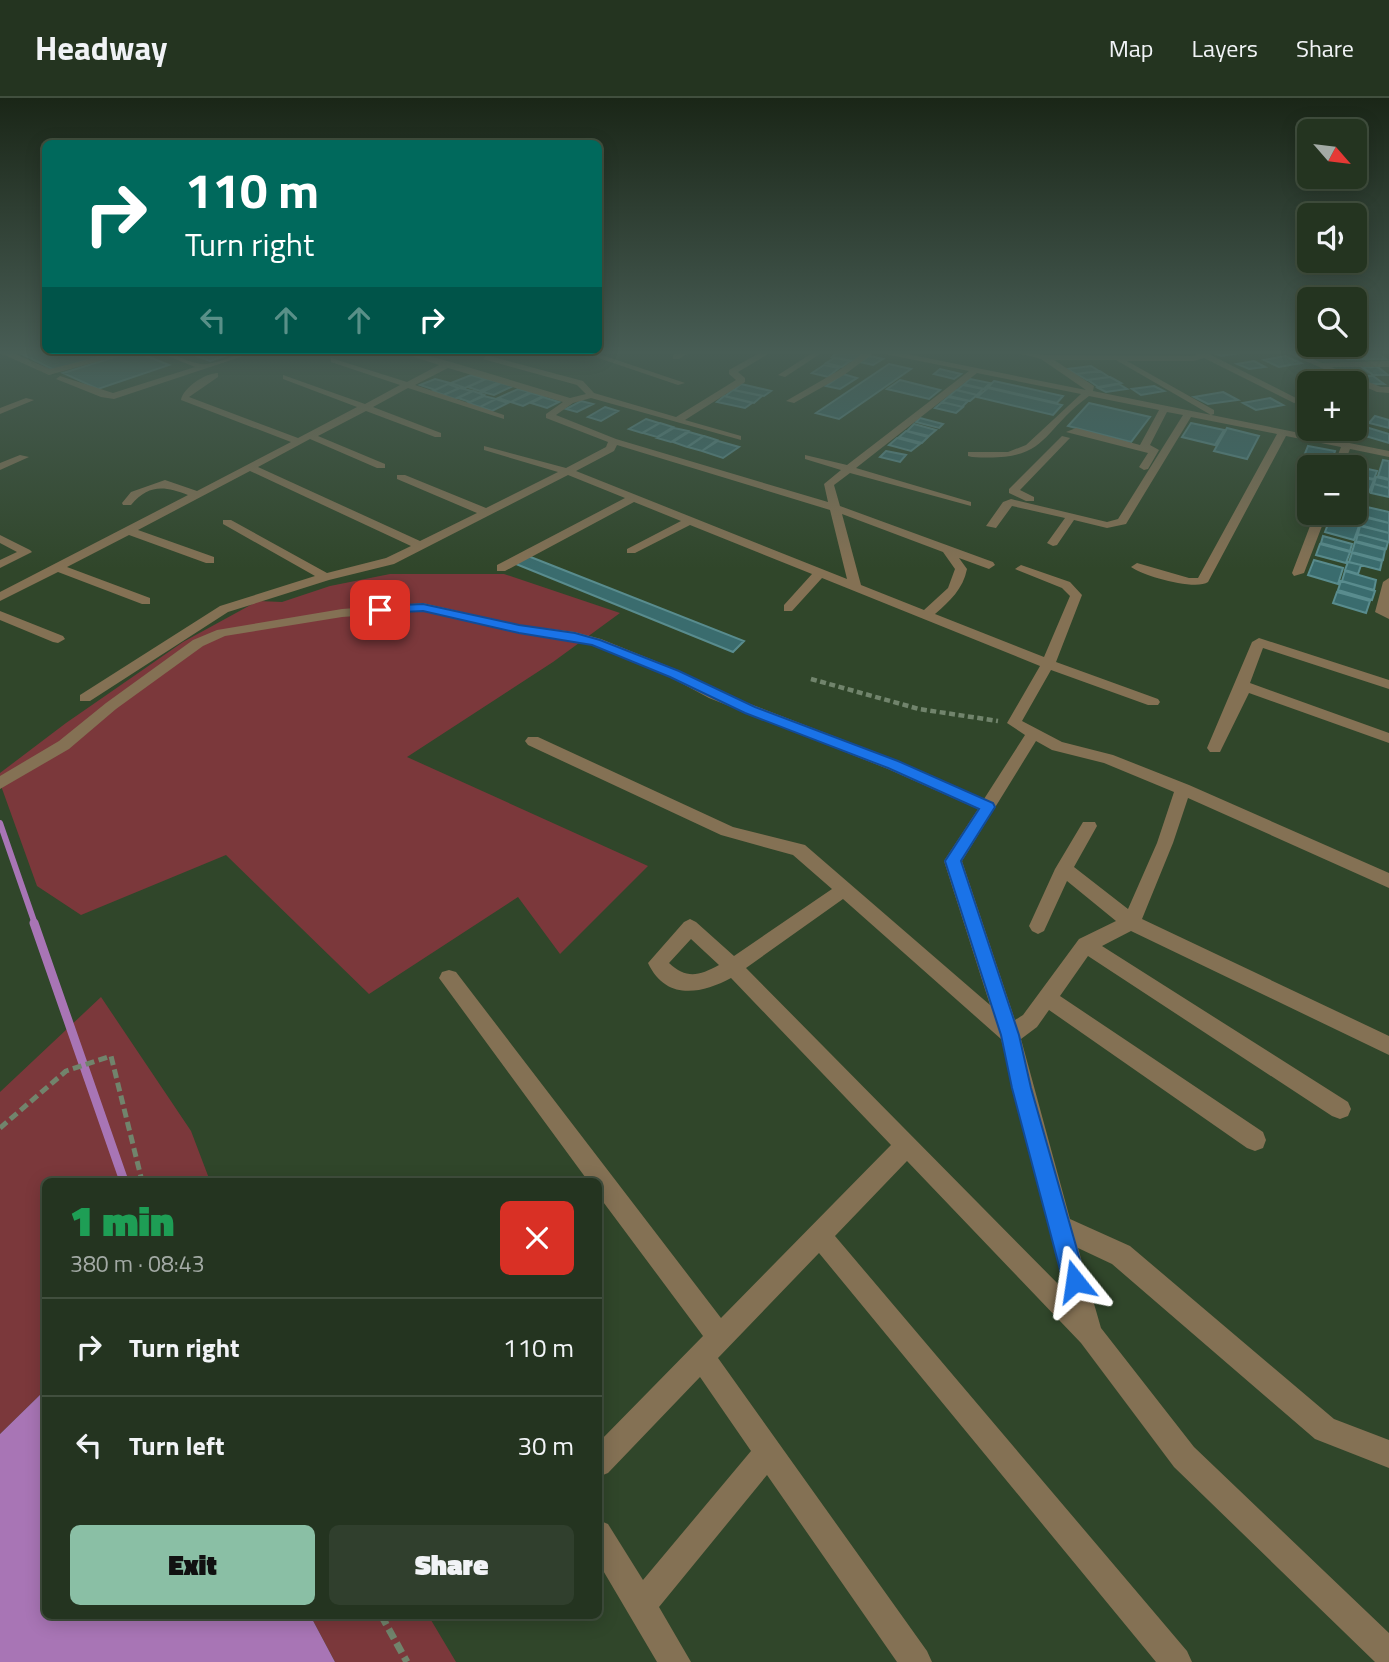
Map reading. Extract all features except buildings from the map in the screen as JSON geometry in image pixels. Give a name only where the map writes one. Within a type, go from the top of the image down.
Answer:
[{"type":"street","points":[[248,423],[297,442]]},
{"type":"street","points":[[0,597],[331,423]]},
{"type":"street","points":[[407,423],[438,435]]},
{"type":"street","points":[[567,423],[613,441],[835,508],[989,565]]},
{"type":"street","points":[[688,423],[738,438]]},
{"type":"street","points":[[855,587],[829,484],[909,423]]},
{"type":"street","points":[[972,454],[996,456],[1028,451],[1054,423]]},
{"type":"street","points":[[1153,451],[1144,446],[1157,423]]},
{"type":"street","points":[[992,526],[1011,502],[1107,525],[1117,521],[1182,423]]},
{"type":"street","points":[[1236,423],[1389,454]]},
{"type":"street","points":[[1117,521],[1012,493],[1068,435],[1076,431],[1153,451]]},
{"type":"street","points":[[1137,567],[1188,582],[1202,582],[1283,432]]},
{"type":"street","points":[[308,435],[381,466]]},
{"type":"street","points":[[85,698],[224,609],[325,577],[390,562],[611,449],[613,441]]},
{"type":"street","points":[[1343,455],[1347,445]]},
{"type":"street","points":[[487,448],[567,471],[1048,664],[1153,702]]},
{"type":"street","points":[[1117,521],[1153,451]]},
{"type":"street","points":[[0,467],[24,457]]},
{"type":"street","points":[[809,457],[967,505]]},
{"type":"street","points":[[249,467],[420,546]]},
{"type":"street","points":[[401,477],[485,512]]},
{"type":"street","points":[[127,503],[135,495],[165,483],[196,494]]},
{"type":"street","points":[[502,568],[632,498]]},
{"type":"street","points":[[1053,543],[1071,517]]},
{"type":"street","points":[[631,551],[690,521]]},
{"type":"street","points":[[227,522],[325,577]]},
{"type":"street","points":[[1298,573],[1316,525]]},
{"type":"street","points":[[127,530],[210,560]]},
{"type":"street","points":[[0,538],[26,552],[0,564]]},
{"type":"street","points":[[926,615],[954,589],[960,578],[961,569],[948,551]]},
{"type":"street","points":[[57,567],[146,601]]},
{"type":"street","points":[[1021,569],[1066,585],[1076,595],[1048,664],[1014,723],[1057,746],[1108,760],[1183,789],[1389,881]]},
{"type":"street","points":[[788,608],[820,573]]},
{"type":"street","points":[[1389,582],[1381,612],[1389,615]]},
{"type":"street","points":[[0,783],[64,745],[111,706],[198,643],[222,633],[342,613],[423,607],[519,629],[575,636],[596,642],[675,674],[714,695],[768,718],[893,765],[988,807]]},
{"type":"street","points":[[0,615],[58,639]]},
{"type":"street","points":[[1215,748],[1259,642],[1389,685]]},
{"type":"street","points":[[1240,692],[1247,687],[1263,691],[1389,738]]},
{"type":"street","points":[[1033,735],[953,861],[1010,1035],[1090,1335]]},
{"type":"street","points":[[533,741],[730,833],[765,843],[786,844],[799,850],[1010,1035]]},
{"type":"street","points":[[1010,1035],[1030,1021],[1086,945],[1131,922],[1165,843],[1183,789]]},
{"type":"street","points":[[1038,926],[1064,869],[1089,826]]},
{"type":"street","points":[[1064,869],[1131,922],[1389,1046]]},
{"type":"street","points":[[845,889],[733,967],[1090,1335],[1184,1457],[1389,1654]]},
{"type":"street","points":[[1086,945],[1340,1109]]},
{"type":"street","points":[[449,978],[591,1178]]},
{"type":"street","points":[[1047,998],[1255,1140]]},
{"type":"street","points":[[602,1459],[905,1147]]},
{"type":"street","points":[[602,1194],[711,1348],[768,1452],[916,1662]]},
{"type":"street","points":[[1060,1227],[1121,1255],[1325,1429],[1389,1454]]},
{"type":"street","points":[[820,1236],[1176,1662]]},
{"type":"street","points":[[641,1605],[768,1452]]},
{"type":"street","points":[[602,1541],[675,1662]]},
{"type":"path","points":[[811,679],[919,709],[1014,723]]},
{"type":"path","points":[[0,1128],[66,1072],[111,1056],[141,1178]]},
{"type":"path","points":[[383,1619],[407,1662]]},
{"type":"shaded area","points":[[390,574],[504,574],[620,613],[553,662],[407,757],[648,866],[560,954],[518,897],[369,994],[226,855],[81,915],[37,886],[0,783],[0,773],[66,723],[183,642],[258,601],[282,602],[330,586]]},
{"type":"shaded area","points":[[101,997],[191,1131],[209,1178],[42,1178],[42,1393],[0,1434],[0,1092]]},
{"type":"shaded area","points":[[42,1393],[42,1619],[312,1619],[335,1662],[0,1662],[0,1434]]},
{"type":"shaded area","points":[[312,1619],[430,1619],[456,1662],[335,1662]]},
{"type":"waterway","points":[[0,823],[35,924]]},
{"type":"waterway","points":[[34,923],[123,1178]]},
{"type":"route","points":[[380,610],[423,607],[519,629],[575,636],[596,642],[675,674],[714,695],[768,718],[893,765],[988,807],[953,861],[1010,1035],[1075,1281]]}]
